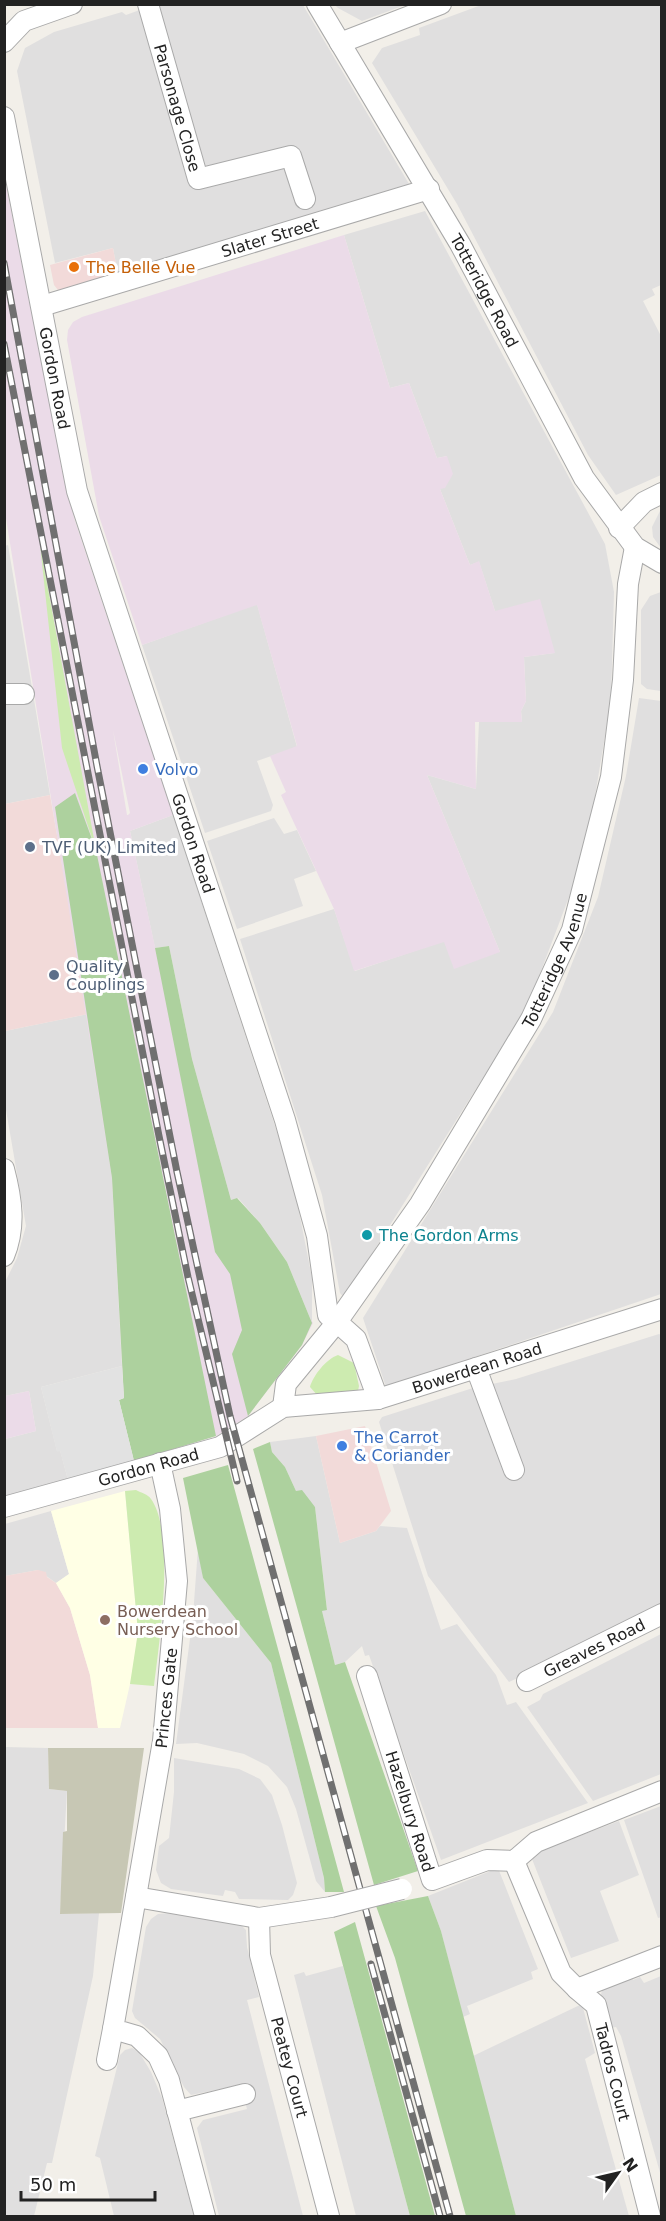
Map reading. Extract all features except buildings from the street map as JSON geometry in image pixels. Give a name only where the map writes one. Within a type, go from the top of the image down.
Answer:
[{"type":"street","points":[[4,42],[24,21],[72,4]]},
{"type":"street","name":"Parsonage Close","points":[[148,4],[198,179],[291,156],[304,199]]},
{"type":"street","name":"Totteridge Road","points":[[317,4],[429,189],[567,448],[619,528],[635,547],[662,564]]},
{"type":"street","points":[[340,43],[441,4]]},
{"type":"street","name":"Gordon Road","points":[[4,117],[77,491],[285,1120],[317,1236],[328,1315],[337,1322]]},
{"type":"street","name":"Slater Street","points":[[42,306],[429,189]]},
{"type":"street","points":[[619,528],[644,501],[662,493]]},
{"type":"street","name":"Totteridge Avenue","points":[[337,1322],[420,1204],[531,1019],[572,930],[611,777],[623,680],[627,584],[635,547]]},
{"type":"street","points":[[4,1168],[12,1199],[11,1239],[4,1256]]},
{"type":"street","name":"Bowerdean Road","points":[[378,1399],[662,1309]]},
{"type":"street","points":[[283,1407],[286,1384],[337,1322],[356,1338],[378,1399]]},
{"type":"street","points":[[476,1368],[514,1470]]},
{"type":"street","name":"Gordon Road","points":[[4,1507],[220,1447],[283,1407],[378,1399]]},
{"type":"street","name":"Princes Gate","points":[[107,2060],[163,1741],[177,1581],[170,1509],[160,1463]]},
{"type":"street","name":"Greaves Road","points":[[527,1681],[662,1614]]},
{"type":"street","name":"Hazelbury Road","points":[[368,1676],[432,1880],[487,1860],[514,1861]]},
{"type":"street","points":[[514,1861],[536,1842],[662,1791]]},
{"type":"street","name":"Tadros Court","points":[[514,1861],[561,1973],[596,2004],[650,2217]]},
{"type":"street","points":[[136,1897],[260,1918],[332,1907],[432,1880]]},
{"type":"street","name":"Peatey Court","points":[[260,1918],[260,1955],[329,2217]]},
{"type":"street","points":[[577,1989],[662,1956]]},
{"type":"street","points":[[113,2029],[137,2036],[158,2056],[169,2080],[206,2217]]},
{"type":"street","points":[[177,2111],[245,2094]]},
{"type":"shaded area","points":[[156,4],[303,5],[412,189],[118,275],[113,248],[55,263],[17,71],[25,48],[54,32],[122,12],[126,15]]},
{"type":"shaded area","points":[[484,4],[661,5],[661,285],[652,289],[655,295],[643,301],[661,336],[661,475],[616,495],[588,455],[457,204],[372,63],[382,48],[420,35],[419,28]]},
{"type":"shaded area","points":[[335,5],[405,5],[362,21]]},
{"type":"shaded area","points":[[4,176],[74,518],[173,815],[130,831],[155,947],[175,980],[192,1059],[231,1200],[237,1198],[300,1293],[304,1308],[313,1323],[302,1345],[248,1416],[216,1436],[134,1461],[124,1398],[112,1178],[5,512]],"holes":[[[113,730],[130,813],[127,815]]]},
{"type":"shaded area","points":[[425,211],[605,544],[614,592],[611,700],[593,808],[572,889],[527,1008],[344,1298],[340,1293],[322,1195],[240,939],[334,909],[355,971],[444,941],[500,952],[427,775],[476,789],[479,722],[522,722],[521,711],[526,701],[524,657],[554,653],[495,611],[479,562],[470,565],[440,489],[447,456],[437,458],[409,383],[390,388],[344,235]]},
{"type":"shaded area","points":[[344,235],[390,388],[409,383],[437,458],[447,456],[453,474],[445,488],[440,489],[470,565],[479,561],[495,611],[540,599],[555,653],[524,657],[526,701],[521,711],[522,722],[475,722],[476,789],[427,775],[500,952],[454,969],[444,942],[354,971],[334,909],[281,795],[286,792],[270,756],[297,746],[257,605],[142,645],[99,516],[67,340],[68,330],[73,322],[82,317]]},
{"type":"shaded area","points":[[113,248],[118,275],[58,290],[54,285],[50,265]]},
{"type":"shaded area","points":[[661,509],[661,548],[653,537],[652,527]]},
{"type":"shaded area","points":[[8,545],[50,795],[5,804],[4,546]]},
{"type":"shaded area","points":[[662,592],[661,691],[647,689],[641,684],[641,610],[650,596]]},
{"type":"shaded area","points":[[257,604],[297,747],[257,761],[273,805],[271,811],[205,833],[142,645]]},
{"type":"shaded area","points":[[639,698],[661,701],[661,1294],[386,1387],[363,1318],[553,1012],[598,897],[626,776]]},
{"type":"shaded area","points":[[50,795],[88,1014],[5,1031],[5,804]]},
{"type":"shaded area","points":[[173,815],[293,1181],[312,1278],[312,1323],[287,1262],[260,1223],[238,1198],[231,1200],[192,1059],[169,946],[155,948],[130,831]]},
{"type":"shaded area","points":[[274,818],[284,834],[297,830],[316,871],[294,879],[303,906],[237,929],[207,841]]},
{"type":"shaded area","points":[[88,1014],[112,1178],[122,1366],[41,1387],[57,1451],[60,1450],[68,1480],[5,1498],[5,1439],[36,1431],[29,1391],[5,1396],[4,1284],[17,1258],[26,1226],[5,1104],[5,1031]]},
{"type":"shaded area","points":[[661,1335],[661,1612],[509,1682],[428,1576],[379,1422],[382,1417],[473,1388],[516,1379]]},
{"type":"shaded area","points":[[122,1366],[124,1398],[119,1400],[134,1461],[68,1480],[60,1451],[57,1452],[41,1387]]},
{"type":"shaded area","points":[[29,1391],[36,1431],[5,1439],[5,1396]]},
{"type":"shaded area","points":[[365,1426],[391,1511],[376,1531],[340,1543],[316,1436]]},
{"type":"shaded area","points":[[316,1436],[340,1543],[376,1531],[380,1526],[407,1528],[441,1630],[457,1624],[496,1675],[507,1705],[516,1702],[588,1803],[441,1860],[369,1655],[365,1656],[362,1646],[345,1662],[335,1665],[322,1611],[327,1609],[315,1507],[296,1491],[285,1467],[272,1452],[270,1442]]},
{"type":"shaded area","name":"Bowerdean Nursery School","points":[[125,1491],[138,1632],[133,1671],[120,1728],[98,1728],[90,1675],[70,1608],[56,1583],[69,1574],[51,1511]]},
{"type":"shaded area","points":[[51,1511],[69,1574],[56,1583],[38,1570],[5,1576],[5,1524]]},
{"type":"shaded area","points":[[198,1548],[203,1578],[271,1663],[324,1878],[325,1892],[316,1881],[296,1809],[287,1787],[268,1766],[244,1754],[197,1743],[176,1744],[193,1616]]},
{"type":"shaded area","points":[[38,1570],[46,1572],[47,1577],[56,1583],[70,1608],[90,1675],[98,1728],[5,1728],[5,1576]]},
{"type":"shaded area","points":[[661,1634],[661,1774],[593,1801],[527,1707],[540,1700],[543,1694]]},
{"type":"shaded area","points":[[5,1747],[48,1748],[49,1789],[67,1791],[60,1914],[99,1913],[93,1976],[52,2163],[47,2163],[34,2216],[5,2216]]},
{"type":"shaded area","points":[[48,1748],[144,1748],[121,1913],[60,1914],[63,1832],[67,1831],[67,1791],[49,1789]]},
{"type":"shaded area","points":[[174,1758],[239,1769],[260,1779],[272,1795],[297,1883],[293,1895],[288,1900],[239,1899],[235,1892],[225,1890],[223,1896],[171,1889],[161,1883],[156,1870],[159,1846],[169,1838],[174,1792]]},
{"type":"shaded area","points":[[661,1806],[662,1917],[658,1918],[624,1820]]},
{"type":"shaded area","points":[[619,1821],[639,1875],[600,1891],[619,1941],[571,1958],[532,1859],[540,1851]]},
{"type":"shaded area","points":[[498,1868],[538,1969],[531,1972],[533,1979],[467,2006],[470,2014],[463,2017],[441,1931],[428,1896]]},
{"type":"shaded area","points":[[170,1913],[240,1924],[246,1930],[247,1947],[259,1997],[247,2000],[303,2216],[219,2216],[197,2128],[203,2120],[247,2109],[241,2085],[191,2095],[184,2087],[160,2039],[135,2018],[132,2011],[146,1927],[158,1914]]},
{"type":"shaded area","points":[[343,1966],[410,2216],[356,2216],[294,1975],[304,1972],[306,1976]]},
{"type":"shaded area","points":[[631,1975],[633,1980],[640,1977],[644,1983],[661,1976],[661,2176],[621,2036],[616,2027],[610,2028],[600,1999],[603,1986]]},
{"type":"shaded area","points":[[582,2004],[595,2053],[585,2059],[629,2216],[516,2216],[473,2056]]},
{"type":"shaded area","points":[[132,2048],[139,2052],[151,2072],[162,2098],[194,2216],[114,2216],[100,2158],[95,2156],[120,2055]]},
{"type":"green space","points":[[40,545],[96,850],[62,748]]},
{"type":"green space","points":[[75,793],[96,850],[216,1436],[134,1461],[119,1400],[124,1398],[112,1178],[55,807]]},
{"type":"green space","points":[[169,946],[192,1059],[231,1200],[237,1198],[260,1223],[287,1262],[312,1323],[302,1345],[248,1416],[232,1354],[242,1330],[230,1274],[215,1252],[155,948]]},
{"type":"green space","points":[[338,1355],[354,1363],[358,1391],[318,1396],[310,1387],[317,1373]]},
{"type":"green space","points":[[270,1442],[272,1452],[285,1467],[296,1491],[302,1490],[315,1507],[327,1610],[322,1611],[335,1665],[345,1662],[418,1871],[374,1885],[253,1449]]},
{"type":"green space","points":[[228,1465],[344,1892],[325,1892],[324,1878],[271,1663],[203,1578],[183,1478]]},
{"type":"green space","points":[[136,1490],[151,1499],[159,1515],[163,1537],[164,1590],[154,1686],[130,1684],[138,1632],[125,1491]]},
{"type":"green space","points":[[428,1896],[441,1931],[516,2216],[466,2216],[395,1958],[376,1906]]},
{"type":"green space","points":[[355,1922],[435,2216],[410,2216],[334,1932]]},
{"type":"railway","points":[[4,263],[97,766],[177,1172],[230,1416],[450,2216]]},
{"type":"railway","points":[[4,344],[159,1136],[188,1277],[237,1481]]},
{"type":"railway","points":[[371,1964],[440,2216]]},
{"type":"place","name":"The Belle Vue","points":[[74,267]]},
{"type":"place","name":"Volvo","points":[[143,769]]},
{"type":"place","name":"TVF (UK) Limited","points":[[30,847]]},
{"type":"place","name":"Quality Couplings","points":[[54,975]]},
{"type":"place","name":"The Gordon Arms","points":[[367,1235]]},
{"type":"place","name":"The Carrot & Coriander","points":[[342,1446]]},
{"type":"place","name":"Bowerdean Nursery School","points":[[105,1620]]}]
